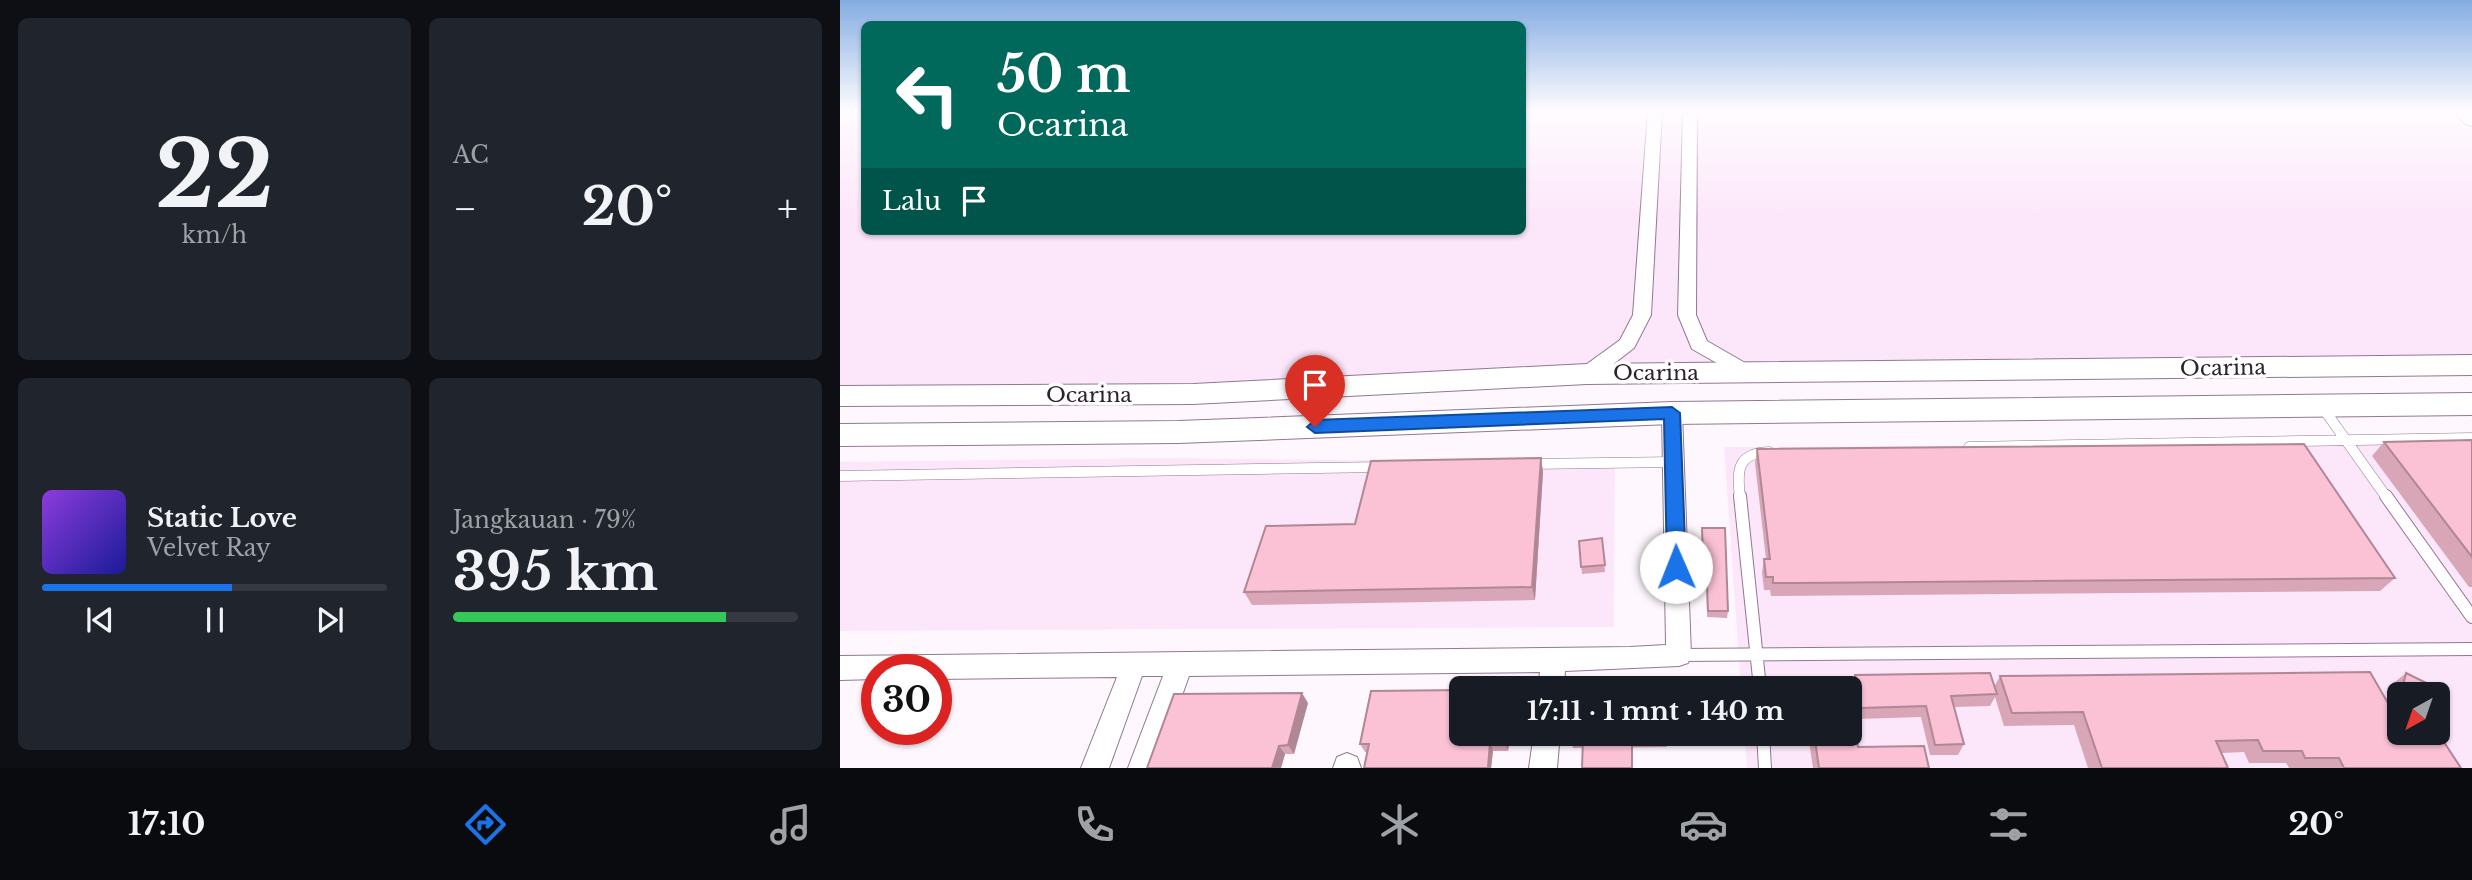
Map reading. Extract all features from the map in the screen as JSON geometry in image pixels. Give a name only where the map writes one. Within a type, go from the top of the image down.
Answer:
[{"type":"main road","name":"Ocarina","points":[[840,396],[1193,394],[1587,374],[2472,365]]},
{"type":"main road","points":[[1178,432],[1193,394]]},
{"type":"main road","name":"Ocarina","points":[[840,435],[1178,432],[1672,413],[2323,408],[2472,404]]},
{"type":"street","points":[[1587,374],[1627,344],[1642,315],[1652,147]]},
{"type":"street","points":[[1689,147],[1687,315],[1699,345],[1747,373]]},
{"type":"street","points":[[840,668],[1630,659],[1679,655],[1672,413]]},
{"type":"street","points":[[1551,676],[1553,658]]},
{"type":"street","points":[[1094,768],[1134,664]]},
{"type":"street","points":[[1142,768],[1180,665]]},
{"type":"street","points":[[1543,768],[1545,746]]},
{"type":"lane","points":[[2323,408],[2472,617]]},
{"type":"lane","points":[[1962,447],[2472,438]]},
{"type":"lane","points":[[1759,676],[1737,471],[1748,456],[1756,452],[1784,452]]},
{"type":"lane","points":[[1518,464],[1674,462]]},
{"type":"lane","points":[[840,476],[1393,466]]},
{"type":"lane","points":[[1679,655],[2472,649]]},
{"type":"lane","points":[[1764,746],[1765,768]]},
{"type":"shaded area","points":[[840,147],[861,147],[861,235],[1526,235],[1526,147],[2472,147],[2472,365],[840,396]]},
{"type":"shaded area","points":[[2472,443],[2472,768],[1747,768],[1745,746],[1862,746],[1862,676],[1740,676],[1724,447]]},
{"type":"shaded area","points":[[1157,458],[1615,463],[1614,627],[840,631],[840,462]]},
{"type":"building","points":[[2472,440],[2472,557],[2384,442]]},
{"type":"building","points":[[2304,444],[2395,578],[1773,583],[1773,577],[1766,577],[1764,559],[1770,559],[1757,449]]},
{"type":"building","points":[[1541,458],[1532,587],[1244,592],[1266,526],[1355,524],[1371,461]]},
{"type":"building","points":[[1702,528],[1725,528],[1728,611],[1708,611]]},
{"type":"building","points":[[1602,538],[1605,565],[1581,567],[1579,541]]},
{"type":"building","points":[[2370,672],[2387,701],[2387,746],[2447,746],[2461,768],[2344,768],[2339,758],[2305,758],[2302,751],[2263,751],[2258,740],[2216,741],[2228,768],[2102,768],[2083,712],[2012,713],[2000,676]]},
{"type":"building","points":[[1990,673],[1997,694],[1951,696],[1964,744],[1935,745],[1926,706],[1862,708],[1862,676],[1855,675]]},
{"type":"building","points":[[2406,673],[2424,682],[2404,682]]},
{"type":"building","points":[[1449,690],[1449,746],[1490,746],[1488,768],[1364,768],[1369,744],[1360,744],[1371,691]]},
{"type":"building","points":[[1302,693],[1288,745],[1279,746],[1272,768],[1147,768],[1174,694]]},
{"type":"building","points":[[1583,746],[1632,746],[1632,768],[1582,768]]},
{"type":"building","points":[[1816,746],[1924,746],[1929,768],[1819,768]]},
{"type":"route","points":[[1315,427],[1672,413],[1676,567]]}]
